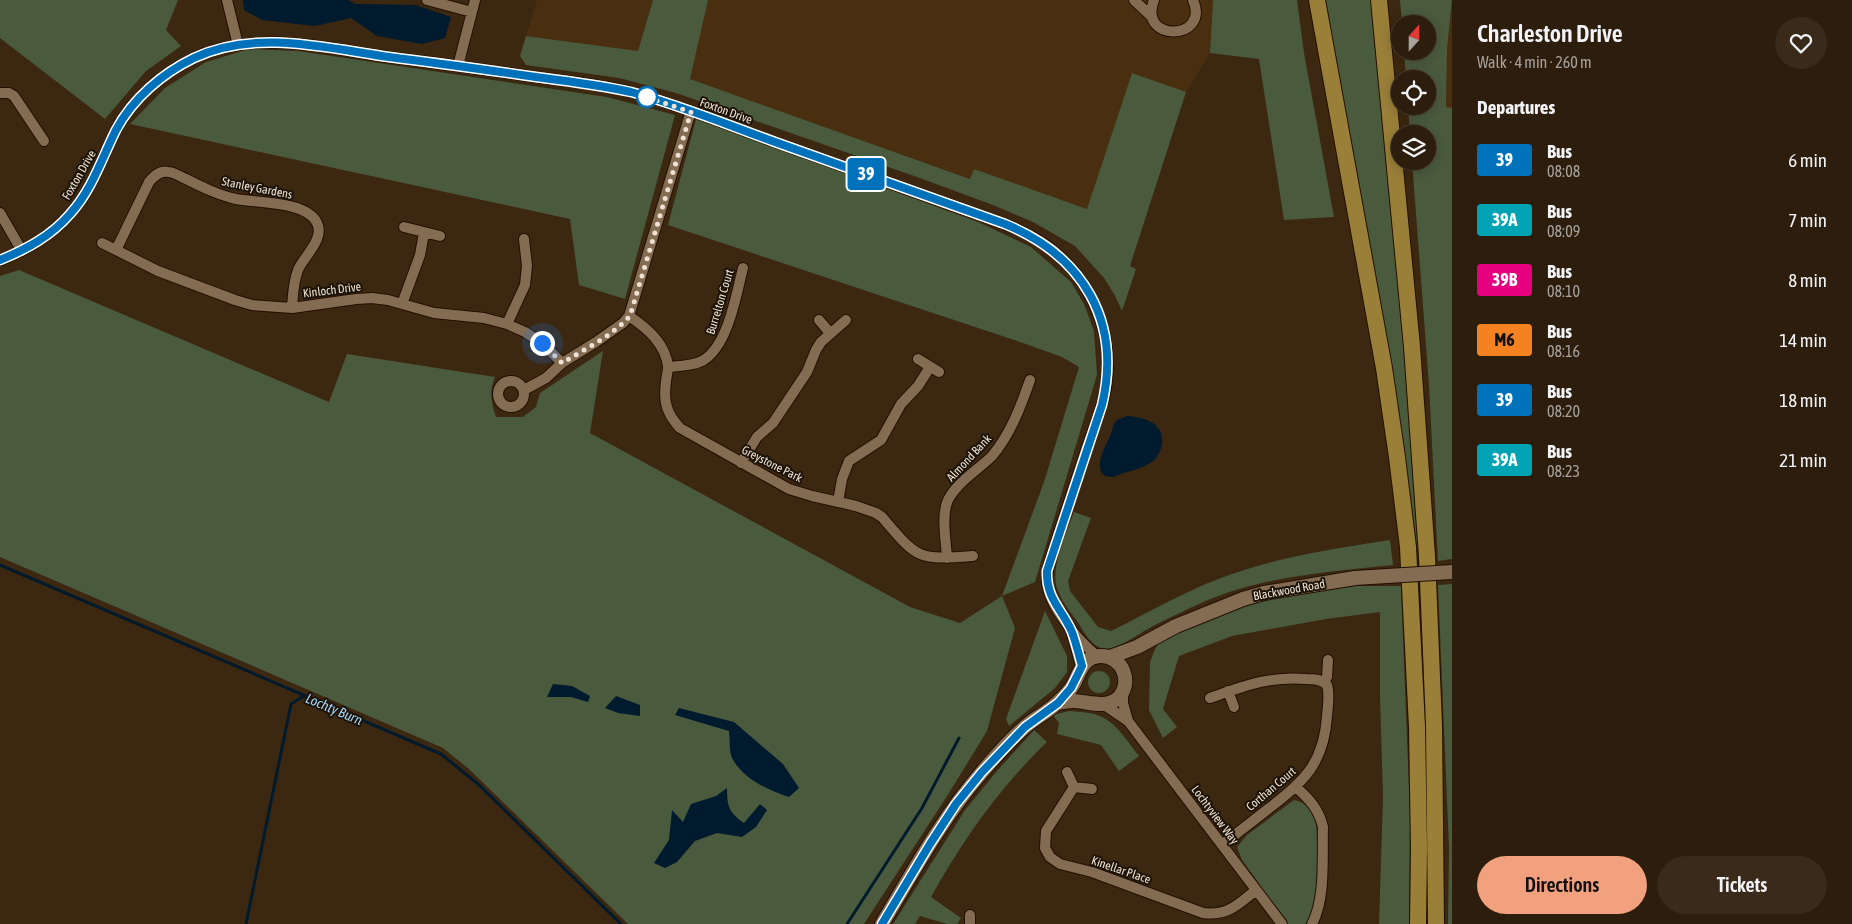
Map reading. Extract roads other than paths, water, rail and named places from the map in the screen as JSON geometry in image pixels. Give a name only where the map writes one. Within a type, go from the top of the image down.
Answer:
[{"type":"highway","points":[[1317,0],[1384,368],[1408,547],[1417,727],[1418,924]]},
{"type":"highway","points":[[1379,0],[1412,347],[1427,556],[1434,725],[1436,924]]},
{"type":"main road","name":"Blackwood Road","points":[[1104,657],[1137,647],[1176,626],[1243,599],[1264,593],[1355,578],[1452,572]]},
{"type":"main road","points":[[1058,703],[1071,701],[1098,704],[1114,700],[1123,692],[1126,677],[1137,647]]},
{"type":"main road","points":[[882,924],[930,844],[961,798],[982,772],[1025,727],[1058,703],[1088,660],[1104,657],[1121,665],[1126,677]]},
{"type":"main road","points":[[1080,672],[1078,684],[1083,696],[1098,704]]},
{"type":"street","points":[[228,0],[238,45]]},
{"type":"street","points":[[427,0],[472,12]]},
{"type":"street","points":[[458,66],[475,0]]},
{"type":"street","points":[[1134,0],[1152,17],[1158,26],[1166,31],[1177,32],[1182,31],[1193,22],[1196,16],[1194,0]]},
{"type":"street","points":[[1152,17],[1151,11],[1154,0]]},
{"type":"street","name":"Foxton Drive","points":[[0,260],[22,251],[42,239],[72,213],[94,180],[121,121],[144,93],[167,74],[191,59],[212,51],[262,42],[298,44],[606,87],[657,100],[1024,232],[1057,254],[1082,282],[1094,304],[1102,328],[1107,354],[1107,373],[1102,405],[1047,571],[1049,592],[1071,631],[1080,672]]},
{"type":"street","points":[[0,93],[9,93],[14,96],[44,141]]},
{"type":"street","points":[[524,390],[546,378],[562,363],[603,338],[630,316],[691,112]]},
{"type":"street","name":"Stanley Gardens","points":[[116,250],[149,182],[161,172],[169,172],[214,192],[234,198],[278,204],[302,210],[317,222],[320,230],[316,242],[299,269],[294,283],[292,308]]},
{"type":"street","points":[[0,213],[22,251]]},
{"type":"street","points":[[404,227],[440,236]]},
{"type":"street","points":[[402,304],[420,255],[424,233]]},
{"type":"street","points":[[507,324],[525,285],[527,266],[524,239]]},
{"type":"street","name":"Kinloch Drive","points":[[102,243],[158,271],[252,305],[292,308],[356,299],[388,300],[434,313],[484,318],[507,324],[525,332],[542,343],[562,363]]},
{"type":"street","name":"Burrelton Court","points":[[668,367],[692,364],[712,355],[724,337],[743,268]]},
{"type":"street","name":"Greystone Park","points":[[630,316],[647,328],[658,340],[668,367],[664,392],[665,405],[671,418],[680,428],[789,489],[876,513],[882,517],[913,551],[923,556],[934,558],[972,556]]},
{"type":"street","points":[[820,320],[830,333]]},
{"type":"street","points":[[741,463],[757,437],[773,423],[807,372],[816,350],[830,333],[846,320]]},
{"type":"street","points":[[918,360],[940,372]]},
{"type":"street","points":[[838,502],[842,479],[849,461],[880,440],[901,404],[918,386],[930,366]]},
{"type":"street","name":"Almond Bank","points":[[947,558],[945,511],[948,500],[954,491],[993,454],[1002,441],[1020,409],[1030,380]]},
{"type":"street","name":"Foxton Drive","points":[[1071,631],[1104,657]]},
{"type":"street","points":[[1210,698],[1272,678],[1310,679],[1324,682],[1328,660]]},
{"type":"street","name":"Corthan Court","points":[[1222,845],[1296,787],[1309,773],[1322,748],[1327,721],[1329,691],[1328,685],[1324,682]]},
{"type":"street","points":[[1228,691],[1234,706]]},
{"type":"street","name":"Lochtyview Way","points":[[1123,692],[1123,703],[1128,721],[1282,924]]},
{"type":"street","name":"Lochtyview Way","points":[[1098,704],[1128,721]]},
{"type":"street","points":[[1067,772],[1074,787],[1092,789]]},
{"type":"street","name":"Kinellar Place","points":[[1074,787],[1048,825],[1044,838],[1044,848],[1055,862],[1092,872],[1203,913],[1216,915],[1231,910],[1256,890]]},
{"type":"street","points":[[1296,787],[1315,806],[1323,827],[1319,908],[1312,924]]},
{"type":"water","points":[[243,0],[348,0],[356,4],[416,5],[451,17],[445,38],[422,44],[377,36],[351,18],[315,26],[262,20],[244,10]]},
{"type":"water","points":[[1127,416],[1152,422],[1157,426],[1162,437],[1161,449],[1155,459],[1149,464],[1113,477],[1106,476],[1100,467],[1102,454],[1114,424],[1116,421]]},
{"type":"water","points":[[553,684],[572,686],[590,696],[588,702],[571,697],[547,697]]},
{"type":"water","points":[[616,696],[640,705],[640,716],[618,713],[605,708]]},
{"type":"water","points":[[679,708],[734,722],[783,764],[799,788],[789,797],[749,778],[732,758],[729,731],[675,715]]},
{"type":"water","points":[[727,788],[730,808],[735,816],[744,823],[760,804],[767,810],[756,827],[742,837],[717,833],[695,841],[677,862],[665,868],[654,863],[669,840],[672,810],[683,822],[691,804],[716,796]]},
{"type":"waterway","name":"Lochty Burn","points":[[0,565],[441,754],[478,784],[621,924]]},
{"type":"waterway","points":[[246,924],[291,704],[304,696]]},
{"type":"waterway","points":[[847,924],[922,808],[959,738]]}]
